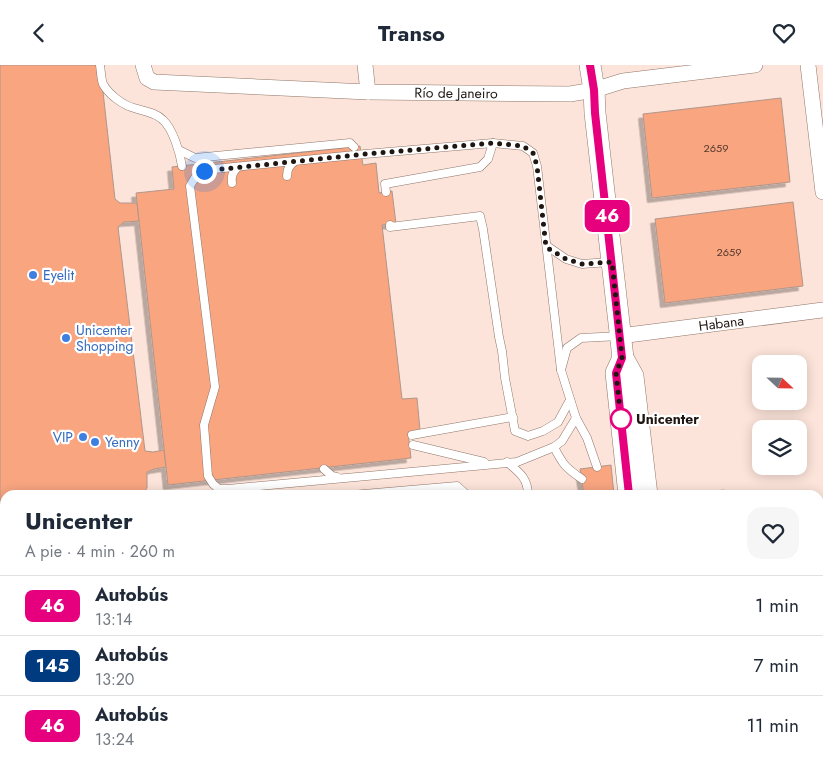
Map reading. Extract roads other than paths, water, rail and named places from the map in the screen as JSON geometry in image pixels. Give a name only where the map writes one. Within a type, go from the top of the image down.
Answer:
[{"type":"street","name":"Río de Janeiro","points":[[143,65],[147,78],[154,82],[368,92],[570,94],[594,90],[622,81],[755,65]]},
{"type":"street","points":[[365,65],[368,92]]},
{"type":"street","points":[[590,65],[622,358],[632,376],[646,490]]},
{"type":"street","points":[[808,65],[823,192]]},
{"type":"street","name":"Habana","points":[[620,336],[823,310]]},
{"type":"street","points":[[622,358],[616,373],[625,485]]},
{"type":"lane","points":[[100,65],[103,84],[114,97],[132,108],[162,118],[179,150],[182,166]]},
{"type":"lane","points":[[179,150],[195,158],[350,143],[354,147]]},
{"type":"lane","points":[[386,192],[385,184],[480,167],[488,159],[493,143]]},
{"type":"lane","points":[[576,418],[562,441],[554,447],[517,461],[219,489],[208,476],[204,425],[216,387],[190,186],[196,176],[204,171],[238,167],[493,143],[523,146],[533,153],[537,166],[561,370],[576,418],[587,438],[597,467]]},
{"type":"lane","points":[[287,176],[290,165],[295,161]]},
{"type":"lane","points":[[232,183],[231,177],[238,167]]},
{"type":"lane","points":[[390,225],[390,227],[480,216],[515,431],[528,435],[543,431],[558,422],[570,400]]},
{"type":"lane","points":[[546,247],[566,259],[582,264],[612,262]]},
{"type":"lane","points":[[561,370],[567,348],[581,338],[620,336]]},
{"type":"lane","points":[[412,435],[513,417]]},
{"type":"lane","points":[[413,445],[492,464]]},
{"type":"lane","points":[[554,447],[562,463],[582,479]]},
{"type":"lane","points":[[507,462],[522,474],[528,490]]},
{"type":"lane","points":[[324,469],[332,476],[343,478]]},
{"type":"lane","points":[[410,490],[457,486],[461,490]]},
{"type":"place","name":"Eyelit","points":[[33,275]]},
{"type":"place","name":"Unicenter Shopping","points":[[66,338]]},
{"type":"place","name":"Unicenter","points":[[621,419]]},
{"type":"place","name":"VIP","points":[[83,437]]},
{"type":"place","name":"Yenny","points":[[95,442]]}]
